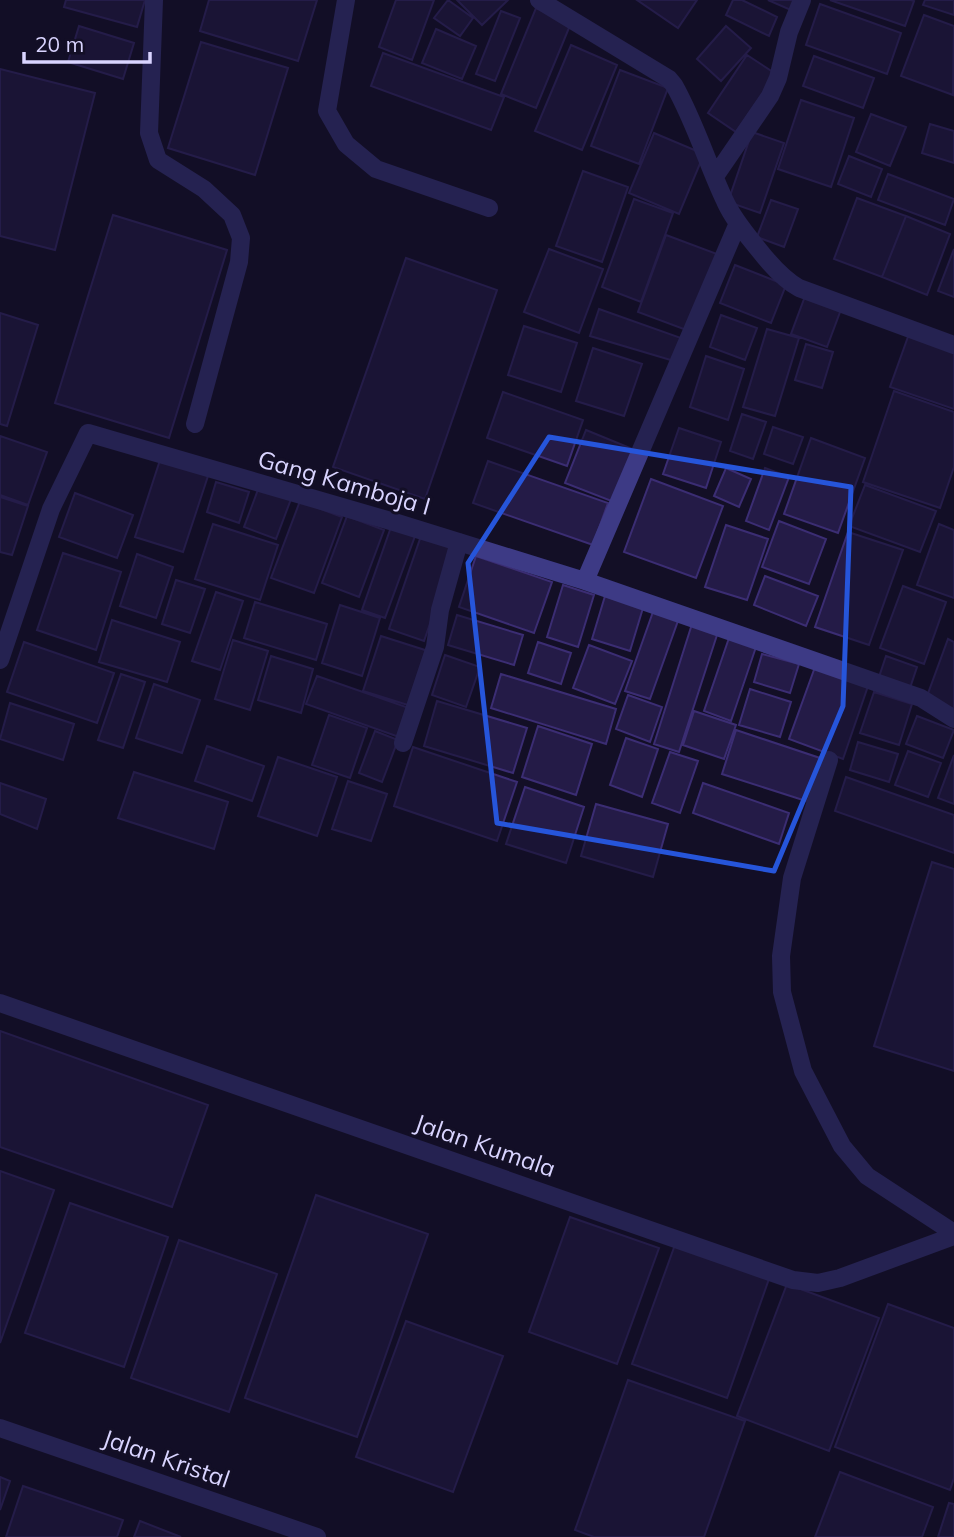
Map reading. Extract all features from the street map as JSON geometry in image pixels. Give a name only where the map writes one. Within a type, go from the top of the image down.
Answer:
[{"type":"street","points":[[154,0],[149,133],[158,160],[204,189],[223,206],[232,215],[241,238],[239,262],[195,424]]},
{"type":"street","points":[[346,0],[327,111],[346,144],[376,169],[489,208]]},
{"type":"street","points":[[539,0],[668,79],[679,94],[725,201],[738,223],[766,259],[794,285],[954,345]]},
{"type":"street","points":[[716,175],[770,96],[778,78],[789,32],[802,0]]},
{"type":"street","points":[[584,581],[738,223]]},
{"type":"street","name":"Gang Kamboja I","points":[[0,660],[51,509],[89,433],[584,581],[921,698],[954,719]]},
{"type":"street","points":[[403,743],[435,647],[440,610],[459,542]]},
{"type":"street","points":[[829,760],[792,878],[780,956],[782,992],[803,1071],[842,1146],[867,1176],[954,1234]]},
{"type":"street","name":"Jalan Kumala","points":[[0,1003],[793,1280],[818,1283],[840,1278],[954,1234]]},
{"type":"street","name":"Jalan Kristal","points":[[0,1428],[317,1537]]},
{"type":"highlighted area","points":[[549,437],[851,487],[843,706],[774,871],[497,823],[468,563]]},
{"type":"building","points":[[66,0],[145,0],[137,27],[64,7]]},
{"type":"building","points":[[209,0],[317,0],[298,61],[200,31]]},
{"type":"building","points":[[396,0],[434,0],[412,60],[379,47]]},
{"type":"building","points":[[448,0],[473,18],[460,36],[434,18]]},
{"type":"building","points":[[457,0],[508,0],[482,25]]},
{"type":"building","points":[[637,0],[697,0],[678,28]]},
{"type":"building","points":[[733,0],[742,0],[777,17],[769,36],[726,15]]},
{"type":"building","points":[[768,0],[797,0],[793,11]]},
{"type":"building","points":[[830,0],[911,0],[914,1],[905,26]]},
{"type":"building","points":[[925,0],[954,0],[954,15],[923,5]]},
{"type":"building","points":[[820,4],[901,33],[887,74],[806,45]]},
{"type":"building","points":[[536,8],[571,23],[536,108],[501,94]]},
{"type":"building","points":[[501,11],[520,18],[495,81],[476,74]]},
{"type":"building","points":[[924,15],[954,26],[953,95],[901,76]]},
{"type":"building","points":[[79,26],[134,43],[123,79],[68,62]]},
{"type":"building","points":[[726,26],[751,48],[721,81],[697,59]]},
{"type":"building","points":[[436,29],[476,46],[462,79],[422,63]]},
{"type":"building","points":[[201,42],[288,68],[255,175],[168,148]]},
{"type":"building","points":[[571,45],[617,65],[582,150],[535,131]]},
{"type":"building","points":[[383,53],[504,97],[491,130],[371,86]]},
{"type":"building","points":[[747,55],[776,74],[736,132],[708,113]]},
{"type":"building","points":[[814,56],[874,78],[863,108],[803,86]]},
{"type":"building","points":[[0,69],[95,93],[55,250],[0,236]]},
{"type":"building","points":[[620,70],[668,88],[639,164],[591,146]]},
{"type":"building","points":[[801,100],[854,118],[831,187],[778,169]]},
{"type":"building","points":[[871,114],[906,127],[890,166],[856,152]]},
{"type":"building","points":[[930,124],[954,131],[954,163],[922,153]]},
{"type":"building","points":[[752,132],[784,143],[760,213],[728,202]]},
{"type":"building","points":[[654,133],[704,154],[679,214],[629,193]]},
{"type":"building","points":[[849,156],[882,169],[871,197],[838,184]]},
{"type":"building","points":[[583,171],[628,187],[602,262],[556,246]]},
{"type":"building","points":[[888,174],[954,199],[945,225],[878,200]]},
{"type":"building","points":[[857,198],[906,216],[882,277],[834,259]]},
{"type":"building","points":[[634,199],[673,213],[641,302],[602,287]]},
{"type":"building","points":[[771,200],[798,209],[784,247],[757,237]]},
{"type":"building","points":[[113,215],[227,250],[169,438],[55,403]]},
{"type":"building","points":[[906,216],[950,234],[927,295],[882,277]]},
{"type":"building","points":[[666,235],[717,254],[689,331],[638,312]]},
{"type":"building","points":[[549,249],[603,269],[579,333],[524,312]]},
{"type":"building","points":[[954,249],[954,297],[938,291]]},
{"type":"building","points":[[406,258],[497,290],[425,499],[333,467]]},
{"type":"building","points":[[735,265],[786,285],[771,323],[720,303]]},
{"type":"building","points":[[807,291],[843,304],[827,347],[791,334]]},
{"type":"building","points":[[599,309],[681,338],[674,361],[590,336]]},
{"type":"building","points":[[0,313],[38,325],[7,426],[0,424]]},
{"type":"building","points":[[721,315],[757,328],[745,360],[710,347]]},
{"type":"building","points":[[524,326],[577,343],[561,392],[508,375]]},
{"type":"building","points":[[767,329],[799,338],[775,416],[743,407]]},
{"type":"building","points":[[909,334],[954,350],[954,409],[890,387]]},
{"type":"building","points":[[806,344],[833,352],[822,388],[795,380]]},
{"type":"building","points":[[593,348],[642,364],[624,416],[576,401]]},
{"type":"building","points":[[706,356],[744,369],[728,420],[690,407]]},
{"type":"building","points":[[894,391],[954,412],[954,467],[940,508],[863,482]]},
{"type":"building","points":[[503,392],[583,420],[567,466],[487,438]]},
{"type":"building","points":[[742,414],[766,422],[753,459],[730,451]]},
{"type":"building","points":[[773,427],[803,437],[793,464],[764,454]]},
{"type":"building","points":[[679,428],[721,442],[706,488],[663,474]]},
{"type":"building","points":[[586,430],[635,450],[614,502],[565,483]]},
{"type":"building","points":[[0,436],[47,452],[28,505],[0,495]]},
{"type":"building","points":[[811,438],[865,458],[838,533],[784,514]]},
{"type":"building","points":[[161,457],[209,473],[183,552],[135,537]]},
{"type":"building","points":[[488,461],[608,503],[593,545],[473,503]]},
{"type":"building","points":[[726,468],[751,479],[739,507],[714,496]]},
{"type":"building","points":[[765,468],[789,477],[769,530],[746,521]]},
{"type":"building","points":[[651,479],[723,506],[696,578],[624,552]]},
{"type":"building","points":[[216,482],[249,492],[239,523],[207,512]]},
{"type":"building","points":[[865,485],[936,511],[920,552],[849,526]]},
{"type":"building","points":[[259,487],[291,499],[276,539],[244,527]]},
{"type":"building","points":[[75,493],[133,515],[117,558],[59,537]]},
{"type":"building","points":[[0,497],[28,506],[12,555],[0,552]]},
{"type":"building","points":[[300,501],[342,517],[314,593],[271,578]]},
{"type":"building","points":[[347,516],[384,530],[359,597],[322,583]]},
{"type":"building","points":[[779,521],[826,539],[809,584],[762,567]]},
{"type":"building","points":[[213,524],[278,545],[260,600],[195,579]]},
{"type":"building","points":[[939,524],[954,530],[954,598],[917,585]]},
{"type":"building","points":[[726,525],[768,539],[747,600],[705,587]]},
{"type":"building","points":[[391,527],[415,536],[385,618],[362,610]]},
{"type":"building","points":[[848,532],[903,550],[869,645],[815,627]]},
{"type":"building","points":[[422,533],[457,545],[424,641],[389,629]]},
{"type":"building","points":[[63,553],[121,572],[96,650],[37,630]]},
{"type":"building","points":[[137,554],[173,567],[156,618],[120,606]]},
{"type":"building","points":[[476,556],[552,582],[534,633],[459,607]]},
{"type":"building","points":[[765,576],[818,596],[806,626],[754,605]]},
{"type":"building","points":[[176,580],[205,589],[190,633],[162,624]]},
{"type":"building","points":[[563,585],[594,595],[578,647],[547,637]]},
{"type":"building","points":[[903,586],[946,602],[924,664],[880,648]]},
{"type":"building","points":[[216,592],[243,601],[220,670],[192,661]]},
{"type":"building","points":[[605,596],[643,608],[630,651],[592,639]]},
{"type":"building","points":[[255,602],[327,624],[316,660],[244,638]]},
{"type":"building","points":[[340,605],[380,618],[362,676],[322,663]]},
{"type":"building","points":[[654,609],[679,618],[650,699],[625,691]]},
{"type":"building","points":[[457,615],[523,635],[514,665],[448,645]]},
{"type":"building","points":[[112,620],[180,642],[167,682],[99,662]]},
{"type":"building","points":[[692,624],[718,632],[679,752],[654,744]]},
{"type":"building","points":[[381,636],[428,651],[411,706],[363,691]]},
{"type":"building","points":[[729,638],[756,647],[731,721],[704,711]]},
{"type":"building","points":[[948,639],[954,642],[954,709],[926,699]]},
{"type":"building","points":[[233,640],[268,651],[250,710],[215,699]]},
{"type":"building","points":[[24,642],[114,673],[97,723],[7,692]]},
{"type":"building","points":[[538,642],[571,653],[561,684],[528,673]]},
{"type":"building","points":[[589,645],[632,661],[615,704],[573,688]]},
{"type":"building","points":[[762,654],[799,664],[790,693],[754,682]]},
{"type":"building","points":[[445,655],[480,667],[466,707],[432,695]]},
{"type":"building","points":[[271,656],[313,669],[301,713],[258,700]]},
{"type":"building","points":[[886,656],[917,667],[910,688],[879,677]]},
{"type":"building","points":[[815,667],[868,686],[843,759],[789,739]]},
{"type":"building","points":[[121,674],[145,682],[123,748],[98,740]]},
{"type":"building","points":[[501,674],[616,709],[606,744],[491,708]]},
{"type":"building","points":[[317,676],[409,708],[399,737],[306,704]]},
{"type":"building","points":[[154,684],[200,700],[182,753],[136,738]]},
{"type":"building","points":[[750,689],[791,702],[780,737],[739,725]]},
{"type":"building","points":[[874,692],[912,704],[899,745],[860,733]]},
{"type":"building","points":[[628,695],[662,707],[650,742],[616,729]]},
{"type":"building","points":[[437,701],[527,728],[513,773],[424,746]]},
{"type":"building","points":[[10,703],[74,724],[63,760],[0,739]]},
{"type":"building","points":[[694,711],[736,725],[724,759],[683,745]]},
{"type":"building","points":[[329,715],[367,728],[350,778],[312,765]]},
{"type":"building","points":[[917,716],[954,730],[943,758],[906,744]]},
{"type":"building","points":[[538,726],[592,744],[576,795],[522,777]]},
{"type":"building","points":[[736,730],[820,758],[806,801],[722,774]]},
{"type":"building","points":[[375,731],[398,740],[382,782],[359,773]]},
{"type":"building","points":[[626,738],[658,749],[642,797],[610,785]]},
{"type":"building","points":[[858,742],[898,754],[889,782],[850,770]]},
{"type":"building","points":[[207,746],[264,766],[252,801],[195,781]]},
{"type":"building","points":[[413,747],[517,782],[497,841],[394,806]]},
{"type":"building","points":[[908,751],[941,763],[928,797],[895,785]]},
{"type":"building","points":[[670,752],[698,761],[680,813],[652,803]]},
{"type":"building","points":[[954,755],[954,804],[938,798]]},
{"type":"building","points":[[278,757],[337,777],[317,836],[258,816]]},
{"type":"building","points":[[134,772],[228,802],[214,849],[118,818]]},
{"type":"building","points":[[846,777],[954,815],[954,853],[835,811]]},
{"type":"building","points":[[348,781],[387,794],[371,841],[332,829]]},
{"type":"building","points":[[0,783],[46,799],[37,829],[0,814]]},
{"type":"building","points":[[703,783],[789,813],[779,844],[693,813]]},
{"type":"building","points":[[525,787],[584,807],[566,863],[506,844]]},
{"type":"building","points":[[596,804],[668,824],[653,877],[581,856]]},
{"type":"building","points":[[932,862],[954,869],[954,1071],[874,1046]]},
{"type":"building","points":[[0,1031],[208,1105],[172,1207],[0,1147]]},
{"type":"building","points":[[0,1171],[54,1190],[0,1343]]},
{"type":"building","points":[[316,1195],[428,1234],[357,1437],[245,1398]]},
{"type":"building","points":[[70,1203],[168,1237],[124,1367],[25,1333]]},
{"type":"building","points":[[570,1217],[659,1248],[617,1364],[529,1332]]},
{"type":"building","points":[[179,1240],[277,1274],[229,1412],[131,1378]]},
{"type":"building","points":[[676,1242],[770,1276],[727,1398],[632,1364]]},
{"type":"building","points":[[787,1284],[879,1318],[829,1451],[737,1416]]},
{"type":"building","points":[[888,1304],[954,1328],[954,1478],[950,1490],[835,1447]]},
{"type":"building","points":[[406,1321],[503,1356],[453,1492],[356,1457]]},
{"type":"building","points":[[628,1380],[745,1421],[704,1537],[594,1537],[575,1530]]},
{"type":"building","points":[[840,1472],[933,1507],[922,1537],[815,1537]]},
{"type":"building","points":[[0,1477],[10,1481],[0,1510]]},
{"type":"building","points":[[23,1486],[123,1520],[117,1537],[6,1537]]},
{"type":"building","points":[[949,1503],[954,1504],[954,1537],[938,1537]]},
{"type":"building","points":[[140,1521],[181,1537],[134,1537]]}]
